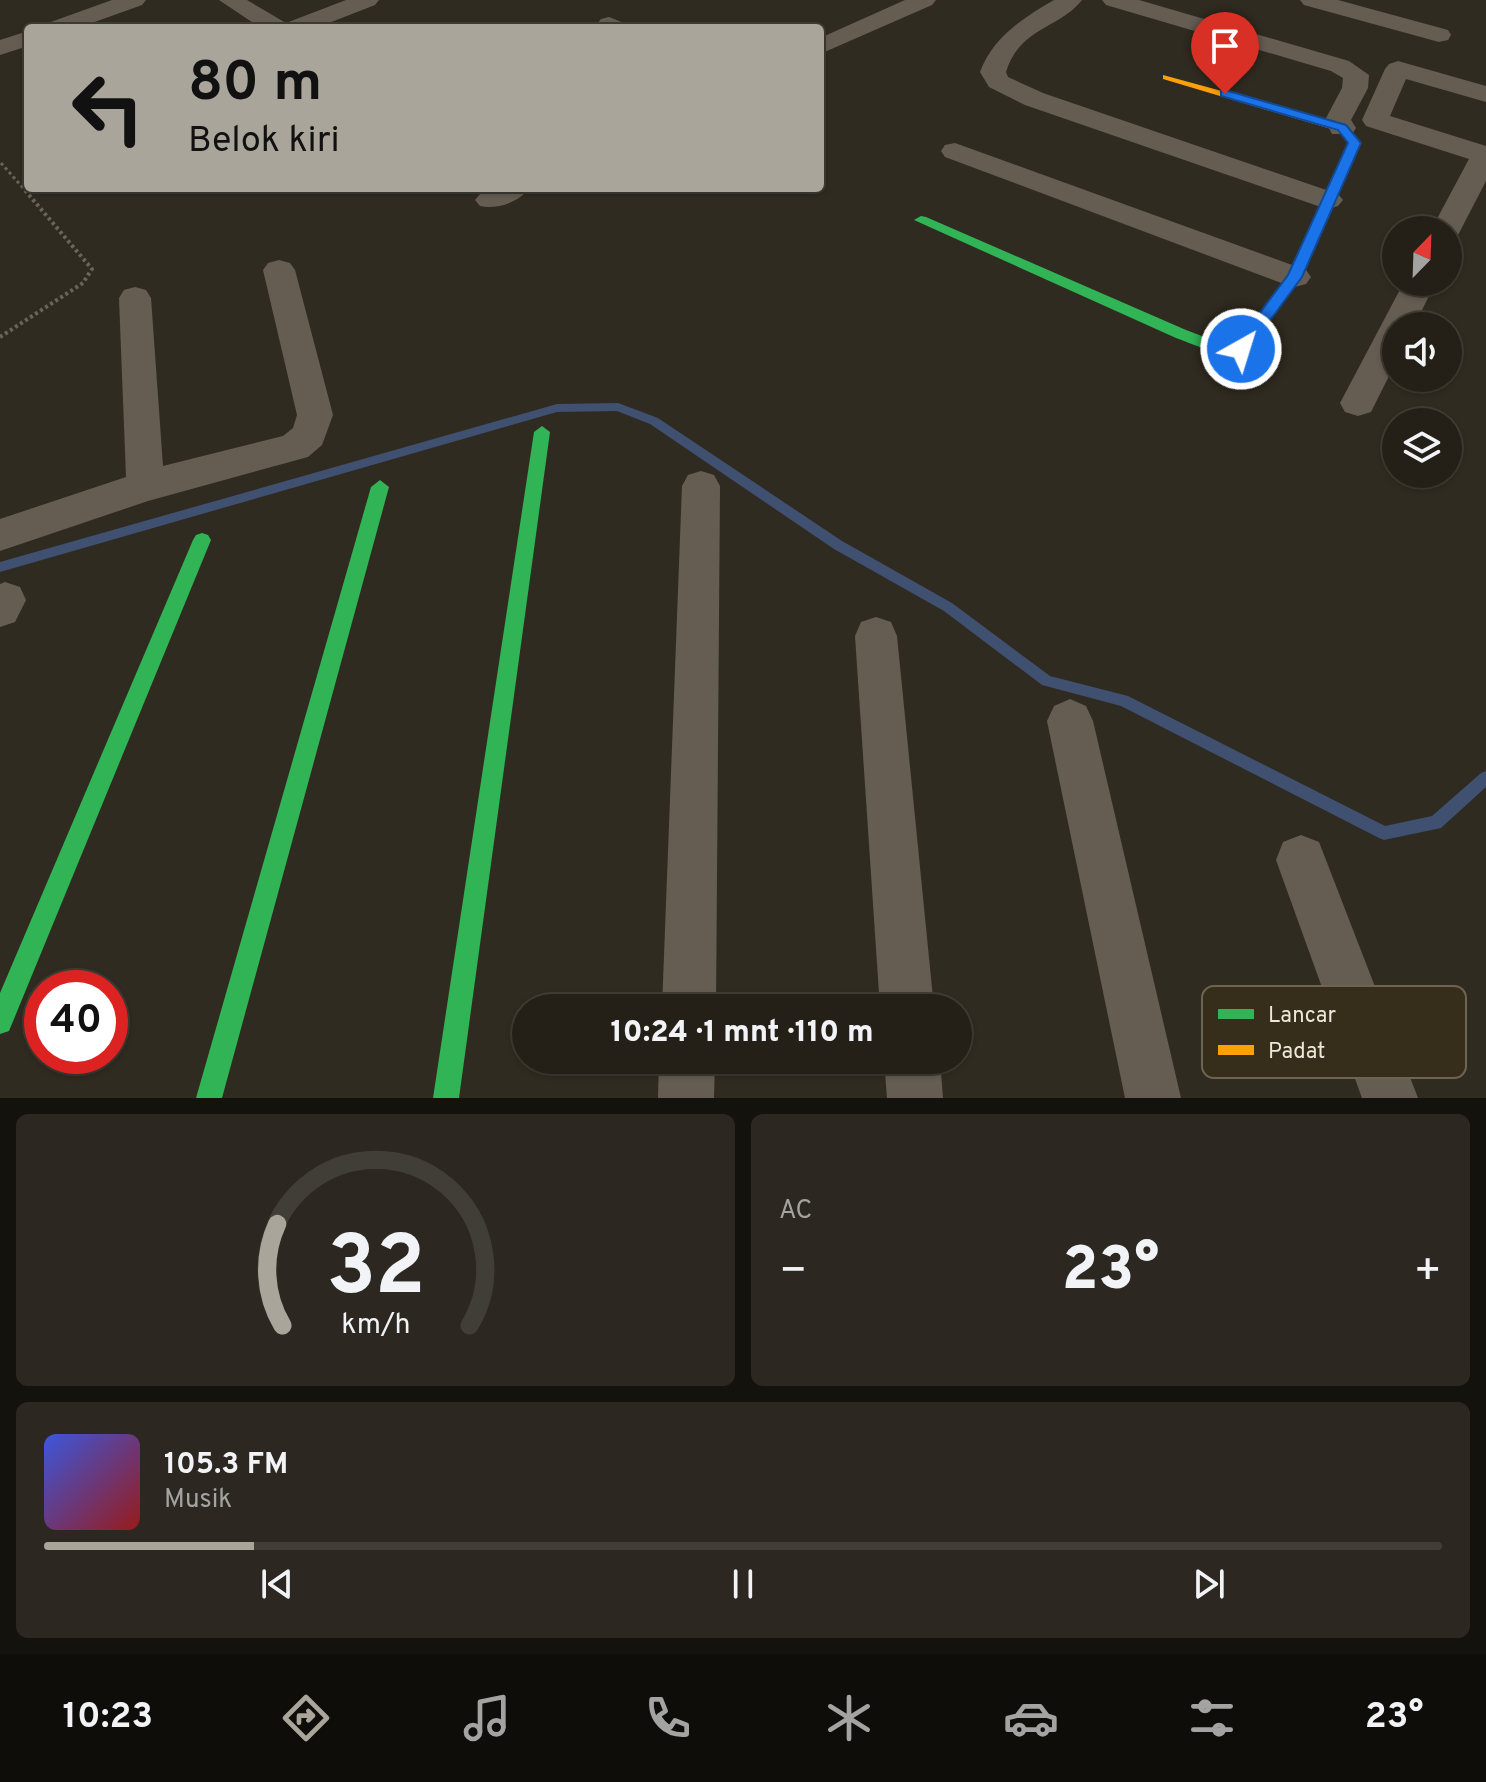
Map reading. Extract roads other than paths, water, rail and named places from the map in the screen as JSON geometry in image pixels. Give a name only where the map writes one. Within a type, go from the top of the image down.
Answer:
[{"type":"street","points":[[67,24],[134,0]]},
{"type":"street","points":[[231,0],[271,24]]},
{"type":"street","points":[[305,24],[367,0]]},
{"type":"street","points":[[824,45],[924,0]]},
{"type":"street","points":[[1070,0],[1006,47],[995,61],[993,72],[998,82],[1034,99],[1328,200]]},
{"type":"street","points":[[921,220],[1214,346],[1241,349],[1295,277],[1328,200],[1354,151],[1355,143],[1338,120],[1355,88],[1356,75],[1340,66],[1114,0]]},
{"type":"street","points":[[1312,0],[1439,35]]},
{"type":"street","points":[[0,48],[24,39]]},
{"type":"street","points":[[1453,216],[1486,155],[1375,120],[1398,69],[1486,94]]},
{"type":"street","points":[[1167,77],[1342,128]]},
{"type":"street","points":[[955,151],[1295,277]]},
{"type":"street","points":[[0,535],[145,486],[295,447],[309,435],[315,415],[279,270]]},
{"type":"street","points":[[135,298],[145,486]]},
{"type":"street","points":[[1358,403],[1382,356]]},
{"type":"street","points":[[446,1098],[542,432]]},
{"type":"street","points":[[689,994],[701,486]]},
{"type":"street","points":[[209,1098],[380,487]]},
{"type":"street","points":[[0,1022],[202,540]]},
{"type":"street","points":[[876,636],[906,994]]},
{"type":"street","points":[[1070,721],[1153,1098]]},
{"type":"street","points":[[1301,860],[1348,986]]},
{"type":"street","points":[[686,1098],[687,1074]]},
{"type":"street","points":[[913,1074],[915,1098]]},
{"type":"street","points":[[1383,1078],[1390,1098]]},
{"type":"waterway","points":[[0,567],[557,408],[618,407],[654,421],[838,545],[948,607],[1047,681],[1123,700],[1384,833],[1436,823],[1486,778]]}]
